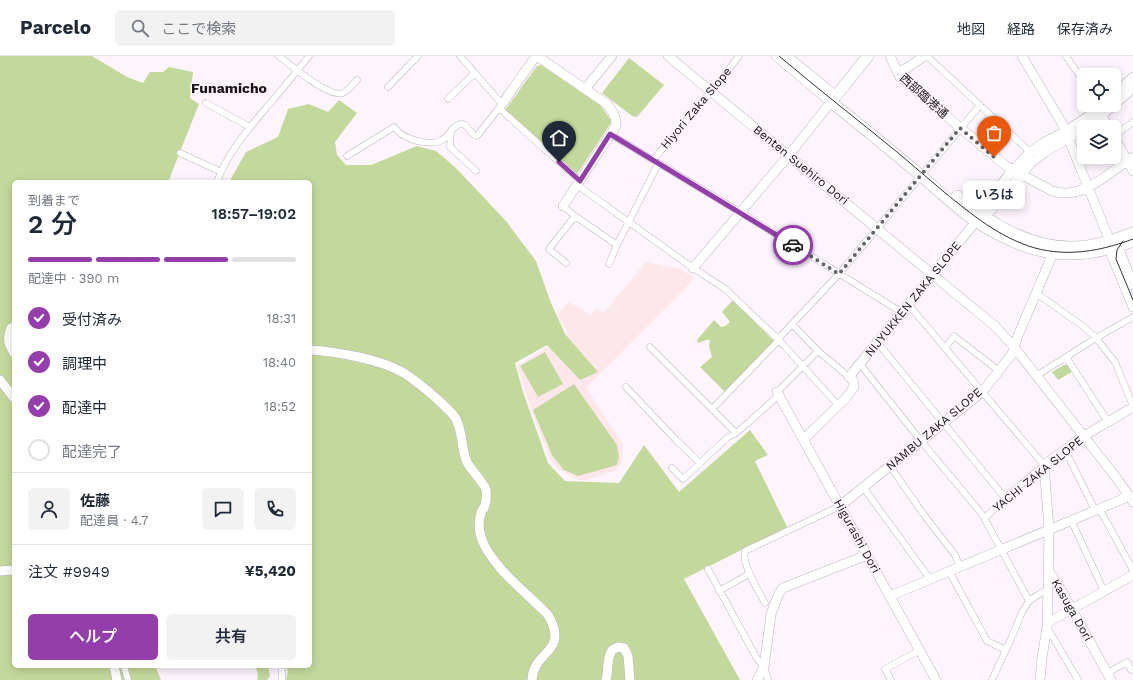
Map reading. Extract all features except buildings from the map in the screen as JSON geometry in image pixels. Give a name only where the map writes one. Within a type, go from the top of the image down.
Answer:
[{"type":"highway","points":[[868,56],[834,99],[923,173],[968,205],[1004,237],[1042,252],[1078,255],[1133,241]]},
{"type":"highway","points":[[980,217],[1014,234],[1044,244],[1073,247],[1113,246],[1133,233]]},
{"type":"street","points":[[279,56],[297,71],[329,91],[344,93],[357,80]]},
{"type":"street","points":[[218,180],[234,148],[309,56]]},
{"type":"street","points":[[388,87],[418,56]]},
{"type":"street","points":[[460,56],[500,106],[578,183],[628,222],[724,288],[778,340],[838,405]]},
{"type":"street","points":[[347,156],[394,127],[409,139],[429,143],[441,141],[452,129],[460,124],[466,125],[470,132],[477,136],[537,56],[607,104],[616,117],[616,126],[563,206],[617,245]]},
{"type":"street","points":[[585,89],[612,56]]},
{"type":"street","name":"Benten Suehiro Dori","points":[[668,56],[996,327],[1014,347],[1132,499]]},
{"type":"street","name":"Hiyori Zaka Slope","points":[[609,264],[656,162],[739,56]]},
{"type":"street","points":[[776,56],[834,99]]},
{"type":"street","points":[[787,56],[834,99]]},
{"type":"street","name":"西部臨港通","points":[[890,56],[898,73],[904,80],[960,128],[1006,166],[1047,188],[1060,193],[1073,192],[1088,187],[1130,159]]},
{"type":"street","points":[[898,73],[926,56],[1030,152]]},
{"type":"street","points":[[1022,56],[1067,135],[1113,246],[1133,285]]},
{"type":"street","points":[[1066,56],[1077,72]]},
{"type":"street","points":[[448,99],[475,73]]},
{"type":"street","points":[[1121,88],[1133,77]]},
{"type":"street","points":[[1121,99],[1133,88]]},
{"type":"street","points":[[693,268],[789,155],[834,99]]},
{"type":"street","points":[[206,103],[250,127]]},
{"type":"street","points":[[713,408],[839,274],[980,105]]},
{"type":"street","points":[[1017,172],[1095,112]]},
{"type":"street","points":[[1121,131],[1133,122]]},
{"type":"street","points":[[452,129],[450,147],[476,171]]},
{"type":"street","points":[[1017,172],[1030,152],[1050,139],[1077,131]]},
{"type":"street","points":[[610,134],[902,312]]},
{"type":"street","points":[[1121,147],[1130,159],[1133,171]]},
{"type":"street","points":[[180,153],[221,172]]},
{"type":"street","name":"NIJYUKKEN ZAKA SLOPE","points":[[849,377],[1017,172]]},
{"type":"street","points":[[566,263],[549,249],[575,216]]},
{"type":"street","points":[[1113,246],[1133,307]]},
{"type":"street","name":"NAMBU ZAKA SLOPE","points":[[840,506],[982,392],[1012,354],[1053,253]]},
{"type":"street","points":[[1036,293],[1084,327],[1096,338],[1115,362],[1133,406]]},
{"type":"street","points":[[908,304],[1044,465]]},
{"type":"street","points":[[1036,376],[1096,338],[1133,317]]},
{"type":"street","points":[[792,324],[818,350],[853,380],[854,387],[846,398],[804,439]]},
{"type":"street","points":[[12,328],[9,334],[9,342],[12,349]]},
{"type":"street","points":[[945,348],[954,336],[999,371]]},
{"type":"street","points":[[877,342],[1005,498]]},
{"type":"street","points":[[650,347],[708,405],[713,408],[736,433]]},
{"type":"street","points":[[312,350],[354,356],[388,366],[402,372],[418,383],[455,417],[461,430],[466,459],[471,469],[486,489],[487,497],[481,512],[479,531],[486,549],[500,567],[548,615],[554,624],[555,634],[553,644],[535,666],[532,674],[532,680]]},
{"type":"street","points":[[672,468],[683,479],[727,438],[736,433],[778,393],[818,350]]},
{"type":"street","points":[[1066,357],[1108,422]]},
{"type":"street","points":[[860,364],[985,518],[1029,601]]},
{"type":"street","points":[[0,380],[12,395]]},
{"type":"street","points":[[626,387],[672,436],[700,463]]},
{"type":"street","name":"Higurashi Dori","points":[[778,393],[936,680]]},
{"type":"street","name":"YACHI ZAKA SLOPE","points":[[985,518],[1005,498],[1044,465],[1084,436],[1133,406]]},
{"type":"street","points":[[1064,450],[1133,570]]},
{"type":"street","name":"Kasuga Dori","points":[[1044,465],[1049,529],[1048,572],[1053,577],[1111,675]]},
{"type":"street","points":[[890,466],[924,515],[955,555],[960,566]]},
{"type":"street","points":[[890,596],[1097,509],[1132,499],[1131,487],[1133,486]]},
{"type":"street","points":[[863,487],[930,579]]},
{"type":"street","points":[[765,604],[749,574],[744,555],[745,551],[840,506]]},
{"type":"street","points":[[1071,520],[1104,591]]},
{"type":"street","points":[[757,680],[764,667],[771,614],[779,593],[783,588],[867,555]]},
{"type":"street","points":[[708,569],[756,657],[764,667],[768,680]]},
{"type":"street","points":[[0,571],[12,570]]},
{"type":"street","points":[[949,571],[987,641],[1006,650]]},
{"type":"street","points":[[1040,680],[1042,653],[1047,625],[1048,572]]},
{"type":"street","points":[[720,591],[749,574]]},
{"type":"street","points":[[1047,625],[1072,609],[1133,575]]},
{"type":"street","points":[[992,680],[1019,618],[1029,601],[1048,590]]},
{"type":"street","points":[[1047,625],[1078,680]]},
{"type":"street","points":[[606,680],[608,657],[612,650],[618,647],[624,648],[628,656],[630,680]]},
{"type":"street","points":[[891,680],[885,668],[920,650]]},
{"type":"street","points":[[1111,675],[1127,662],[1131,670]]},
{"type":"street","points":[[114,668],[117,680]]},
{"type":"street","points":[[125,668],[128,680]]},
{"type":"street","points":[[281,668],[282,680]]},
{"type":"shaded area","points":[[646,262],[680,269],[695,278],[586,388],[623,444],[622,461],[617,470],[587,480],[578,480],[558,469],[550,458],[517,366],[568,334],[558,315],[568,302],[591,315],[596,309],[604,313]]},
{"type":"green space","points":[[0,56],[92,56],[127,77],[143,83],[150,72],[163,72],[169,67],[193,72],[190,98],[199,104],[169,180],[12,180],[12,668],[156,668],[161,680],[0,680]]},
{"type":"green space","points":[[629,58],[664,85],[637,117],[632,116],[602,93]]},
{"type":"green space","points":[[541,65],[600,105],[611,120],[611,123],[577,174],[505,110],[537,66]]},
{"type":"green space","points":[[339,100],[357,113],[335,142],[337,155],[346,165],[371,165],[417,146],[436,151],[456,168],[506,221],[536,261],[551,303],[565,334],[598,372],[580,380],[547,345],[515,363],[523,392],[548,463],[565,481],[619,483],[644,445],[679,492],[750,430],[768,455],[755,461],[787,527],[684,579],[740,680],[286,680],[288,671],[286,668],[312,668],[312,180],[230,180],[246,152],[278,137],[288,109],[309,104],[328,112]]},
{"type":"green space","points":[[733,300],[774,341],[726,393],[700,367],[712,357],[709,346],[710,340],[698,343],[697,340],[714,320],[721,327],[730,322],[722,312]]},
{"type":"green space","points":[[545,352],[563,384],[538,397],[520,366]]},
{"type":"green space","points":[[1064,365],[1068,365],[1072,372],[1058,380],[1052,372]]},
{"type":"green space","points":[[574,384],[617,445],[619,457],[617,465],[578,476],[564,470],[552,455],[533,410]]},
{"type":"green space","points":[[256,668],[268,668],[270,676],[267,680],[257,680]]},
{"type":"tram line","points":[[779,56],[964,208],[998,232],[1022,244],[1047,251],[1060,252],[1084,251],[1109,247],[1133,239]]},
{"type":"tram line","points":[[1123,241],[1117,250],[1116,259],[1133,300]]},
{"type":"way so far","points":[[793,245],[839,274],[960,128],[994,157]]},
{"type":"place","name":"いろは","points":[[994,157]]},
{"type":"district","name":"Funamicho","points":[[229,88]]},
{"type":"route","points":[[559,162],[580,181],[610,134],[793,245]]}]
